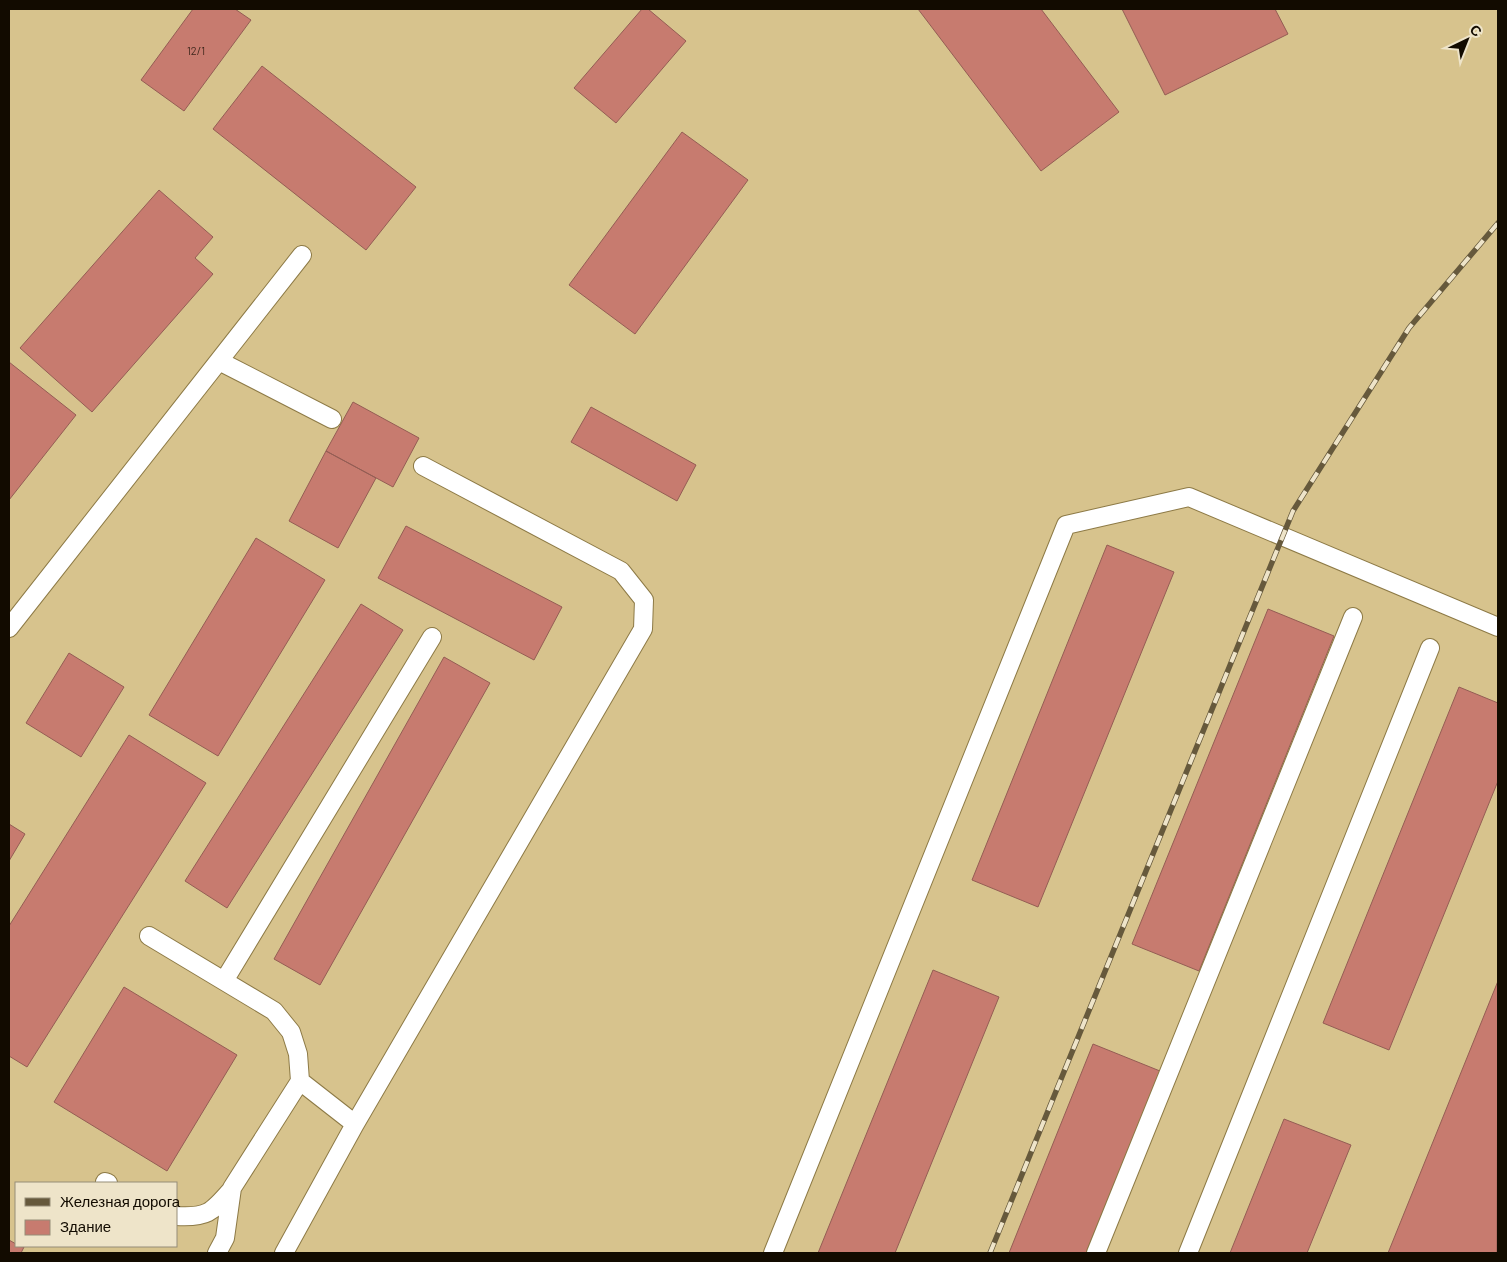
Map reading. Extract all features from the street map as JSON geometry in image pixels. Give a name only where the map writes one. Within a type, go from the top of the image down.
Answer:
[{"type":"lane","points":[[9,628],[302,255]]},
{"type":"lane","points":[[219,361],[332,419]]},
{"type":"lane","points":[[284,1253],[355,1124],[644,629],[644,600],[621,571],[423,466]]},
{"type":"lane","points":[[773,1253],[1066,525],[1189,498],[1498,627]]},
{"type":"lane","points":[[1096,1253],[1353,617]]},
{"type":"lane","points":[[224,981],[432,637]]},
{"type":"lane","points":[[1188,1253],[1430,648]]},
{"type":"lane","points":[[148,936],[274,1011],[291,1032],[298,1054],[300,1081],[232,1188],[214,1210],[195,1217],[178,1216]]},
{"type":"lane","points":[[300,1081],[355,1124]]},
{"type":"lane","points":[[217,1253],[225,1238],[232,1188]]},
{"type":"building","points":[[193,9],[235,9],[251,20],[184,111],[141,80]]},
{"type":"building","points":[[642,9],[648,9],[686,41],[616,123],[574,88]]},
{"type":"building","points":[[918,9],[1041,9],[1119,112],[1041,171]]},
{"type":"building","points":[[1122,9],[1275,9],[1288,34],[1165,95]]},
{"type":"building","points":[[262,66],[416,187],[366,250],[213,129]]},
{"type":"building","points":[[682,132],[748,180],[635,334],[569,285]]},
{"type":"building","points":[[159,190],[213,237],[195,258],[213,274],[92,412],[20,348]]},
{"type":"building","points":[[9,362],[76,415],[9,500]]},
{"type":"building","points":[[353,402],[419,438],[393,487],[326,451]]},
{"type":"building","points":[[591,407],[696,465],[677,501],[571,442]]},
{"type":"building","points":[[326,451],[376,478],[338,548],[289,521]]},
{"type":"building","points":[[406,526],[562,607],[534,660],[378,578]]},
{"type":"building","points":[[256,538],[325,580],[218,756],[149,715]]},
{"type":"building","points":[[1107,545],[1174,572],[1038,907],[972,880]]},
{"type":"building","points":[[361,604],[403,630],[227,908],[185,881]]},
{"type":"building","points":[[1268,609],[1334,636],[1199,971],[1132,944]]},
{"type":"building","points":[[69,653],[124,687],[81,757],[26,723]]},
{"type":"building","points":[[444,657],[490,683],[320,985],[274,959]]},
{"type":"building","points":[[1459,687],[1498,703],[1498,781],[1389,1050],[1323,1023]]},
{"type":"building","points":[[129,735],[206,783],[27,1067],[9,1056],[9,926]]},
{"type":"building","points":[[9,824],[25,834],[9,861]]},
{"type":"building","points":[[933,970],[999,997],[895,1253],[818,1253]]},
{"type":"building","points":[[1498,981],[1497,1253],[1388,1253]]},
{"type":"building","points":[[124,987],[237,1055],[167,1171],[54,1102]]},
{"type":"building","points":[[1093,1044],[1160,1071],[1086,1253],[1009,1253]]},
{"type":"building","points":[[1284,1119],[1351,1145],[1307,1253],[1230,1253]]},
{"type":"building","points":[[9,1240],[15,1243],[15,1247],[24,1247],[21,1253],[9,1253]]},
{"type":"railway","points":[[990,1253],[1293,511],[1409,328],[1498,223]]}]
